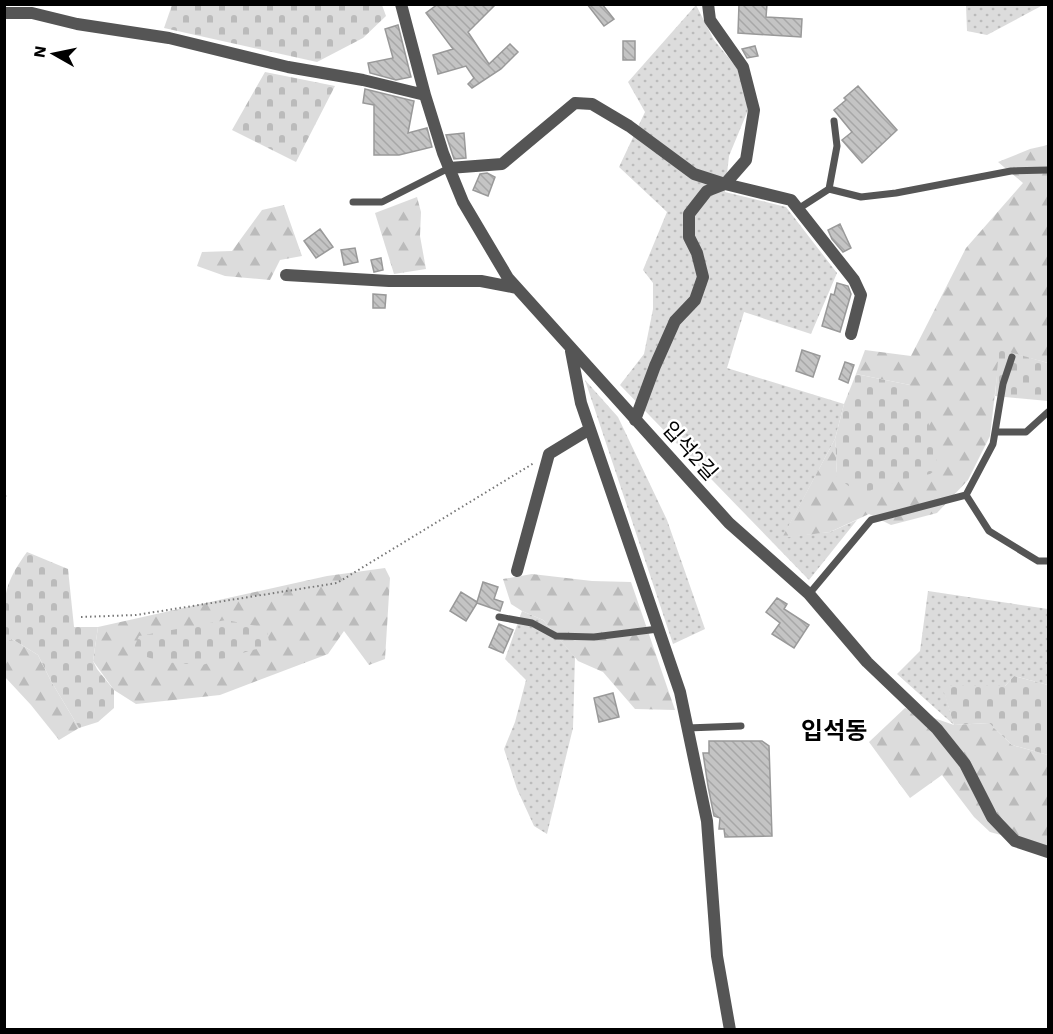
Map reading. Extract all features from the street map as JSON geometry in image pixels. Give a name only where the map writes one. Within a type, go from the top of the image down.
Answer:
[{"type":"street","name":"입석2길","points":[[401,4],[425,94],[449,168],[463,202],[508,278],[729,523],[809,594],[867,662],[944,738],[965,764],[992,816],[1015,841],[1048,852]]},
{"type":"street","points":[[635,420],[675,321],[695,300],[703,277],[697,253],[688,237],[689,214],[707,191],[725,184],[746,160],[754,110],[743,67],[710,20],[708,4]]},
{"type":"street","points":[[4,13],[32,14],[76,24],[169,38],[288,67],[425,94]]},
{"type":"street","points":[[449,168],[502,164],[575,103],[592,104],[629,126],[694,174],[791,200],[854,280],[861,295],[851,334]]},
{"type":"street","points":[[286,274],[389,281],[481,281],[517,288]]},
{"type":"street","points":[[570,348],[581,403],[680,692],[707,821],[717,956],[730,1029]]},
{"type":"street","points":[[517,571],[549,454],[590,429]]},
{"type":"lane","points":[[829,189],[837,146],[834,121]]},
{"type":"lane","points":[[353,202],[382,202],[449,168]]},
{"type":"lane","points":[[798,209],[829,189],[861,196],[896,193],[1011,171],[1048,170]]},
{"type":"lane","points":[[809,594],[871,520],[966,495],[993,444],[1003,384],[1012,357]]},
{"type":"lane","points":[[995,432],[1026,432],[1048,412]]},
{"type":"lane","points":[[966,495],[989,531],[1038,561],[1048,561]]},
{"type":"lane","points":[[499,617],[531,623],[556,636],[594,637],[658,629]]},
{"type":"lane","points":[[687,728],[741,726]]},
{"type":"path","points":[[81,617],[136,615],[337,583],[549,454]]},
{"type":"path","points":[[4,491],[5,500]]},
{"type":"green space","points":[[966,4],[1043,5],[987,35],[967,31]]},
{"type":"green space","points":[[172,5],[382,5],[386,16],[363,38],[317,62],[164,28]]},
{"type":"green space","points":[[696,5],[714,40],[741,73],[748,110],[729,156],[725,192],[786,207],[837,273],[811,334],[744,312],[727,368],[844,404],[835,439],[783,537],[830,532],[857,520],[809,580],[620,385],[644,354],[653,309],[653,283],[643,270],[667,212],[619,167],[645,112],[628,82]]},
{"type":"green space","points":[[265,72],[335,86],[296,162],[232,130]]},
{"type":"green space","points":[[1048,145],[1048,363],[1000,350],[990,436],[968,480],[937,513],[891,525],[869,514],[830,532],[782,538],[835,439],[837,477],[910,385],[856,374],[865,350],[911,356],[966,248],[1023,183],[998,162],[1030,149]]},
{"type":"green space","points":[[417,197],[421,212],[420,236],[426,269],[394,274],[375,213]]},
{"type":"green space","points":[[284,205],[302,256],[280,260],[270,280],[225,276],[197,266],[202,252],[232,251],[262,210]]},
{"type":"green space","points":[[999,349],[1048,363],[1048,401],[995,396]]},
{"type":"green space","points":[[856,374],[910,385],[928,420],[938,468],[930,474],[902,480],[859,494],[837,477],[835,439],[844,404]]},
{"type":"green space","points":[[585,380],[618,417],[667,520],[705,629],[673,644]]},
{"type":"green space","points":[[27,552],[68,569],[74,627],[98,627],[93,661],[114,690],[114,708],[98,722],[79,728],[38,655],[12,639],[5,642],[4,615],[8,585]]},
{"type":"green space","points":[[385,568],[390,578],[385,659],[369,665],[344,631],[328,654],[220,695],[136,704],[114,690],[93,661],[98,627],[327,576]]},
{"type":"green space","points":[[532,574],[592,581],[631,582],[675,710],[635,709],[603,672],[578,661],[543,620],[511,604],[503,579]]},
{"type":"green space","points":[[928,591],[1048,609],[1048,685],[1014,676],[1005,686],[943,687],[954,725],[897,674],[920,651]]},
{"type":"green space","points":[[522,611],[543,620],[575,657],[573,728],[547,834],[534,826],[517,789],[504,749],[515,722],[526,680],[505,659]]},
{"type":"green space","points":[[226,620],[266,628],[270,645],[202,665],[162,662],[132,652],[139,636]]},
{"type":"green space","points":[[12,639],[38,655],[79,728],[59,740],[5,677],[4,642]]},
{"type":"green space","points":[[1014,676],[1048,685],[1048,755],[1012,745],[989,723],[954,725],[942,686],[1005,686]]},
{"type":"green space","points":[[905,708],[954,725],[989,723],[1012,745],[1048,755],[1048,848],[990,832],[974,817],[942,775],[910,798],[869,742]]},
{"type":"building","points":[[438,4],[496,4],[468,32],[489,64],[510,44],[518,52],[501,69],[472,88],[468,84],[474,78],[466,66],[438,74],[433,55],[453,49],[426,13]]},
{"type":"building","points":[[587,4],[602,4],[614,19],[604,26]]},
{"type":"building","points":[[739,4],[767,4],[766,17],[802,19],[801,37],[738,33]]},
{"type":"building","points":[[398,25],[411,77],[396,80],[370,73],[368,63],[393,58],[385,29]]},
{"type":"building","points":[[623,41],[635,41],[635,60],[623,60]]},
{"type":"building","points":[[755,46],[758,56],[747,58],[742,49]]},
{"type":"building","points":[[858,86],[897,130],[862,163],[842,140],[852,132],[834,110]]},
{"type":"building","points":[[365,89],[414,101],[408,133],[427,128],[432,147],[399,155],[374,155],[374,105],[363,103]]},
{"type":"building","points":[[464,133],[466,158],[454,159],[446,135]]},
{"type":"building","points":[[487,173],[495,177],[488,196],[473,190],[480,174]]},
{"type":"building","points":[[840,224],[851,248],[843,252],[828,230]]},
{"type":"building","points":[[320,229],[333,247],[316,258],[304,241]]},
{"type":"building","points":[[355,248],[358,262],[344,265],[341,250]]},
{"type":"building","points":[[381,258],[383,270],[374,272],[371,260]]},
{"type":"building","points":[[837,283],[848,286],[851,294],[840,332],[822,326],[831,294],[834,295]]},
{"type":"building","points":[[373,294],[386,295],[385,308],[373,308]]},
{"type":"building","points":[[802,350],[820,356],[813,377],[796,371]]},
{"type":"building","points":[[845,362],[854,365],[848,383],[839,379]]},
{"type":"building","points":[[483,582],[498,587],[494,599],[503,602],[500,611],[477,603],[466,621],[450,611],[461,592],[477,602]]},
{"type":"building","points":[[777,598],[787,604],[784,609],[809,625],[794,648],[772,634],[780,623],[766,612]]},
{"type":"building","points":[[499,624],[513,630],[503,653],[489,647]]},
{"type":"building","points":[[613,693],[619,717],[599,722],[594,698]]},
{"type":"building","points":[[709,741],[762,741],[769,746],[772,836],[725,837],[724,829],[719,829],[720,818],[714,816],[703,753],[709,753]]},
{"type":"district","name":"입석동","points":[[834,731]]}]
